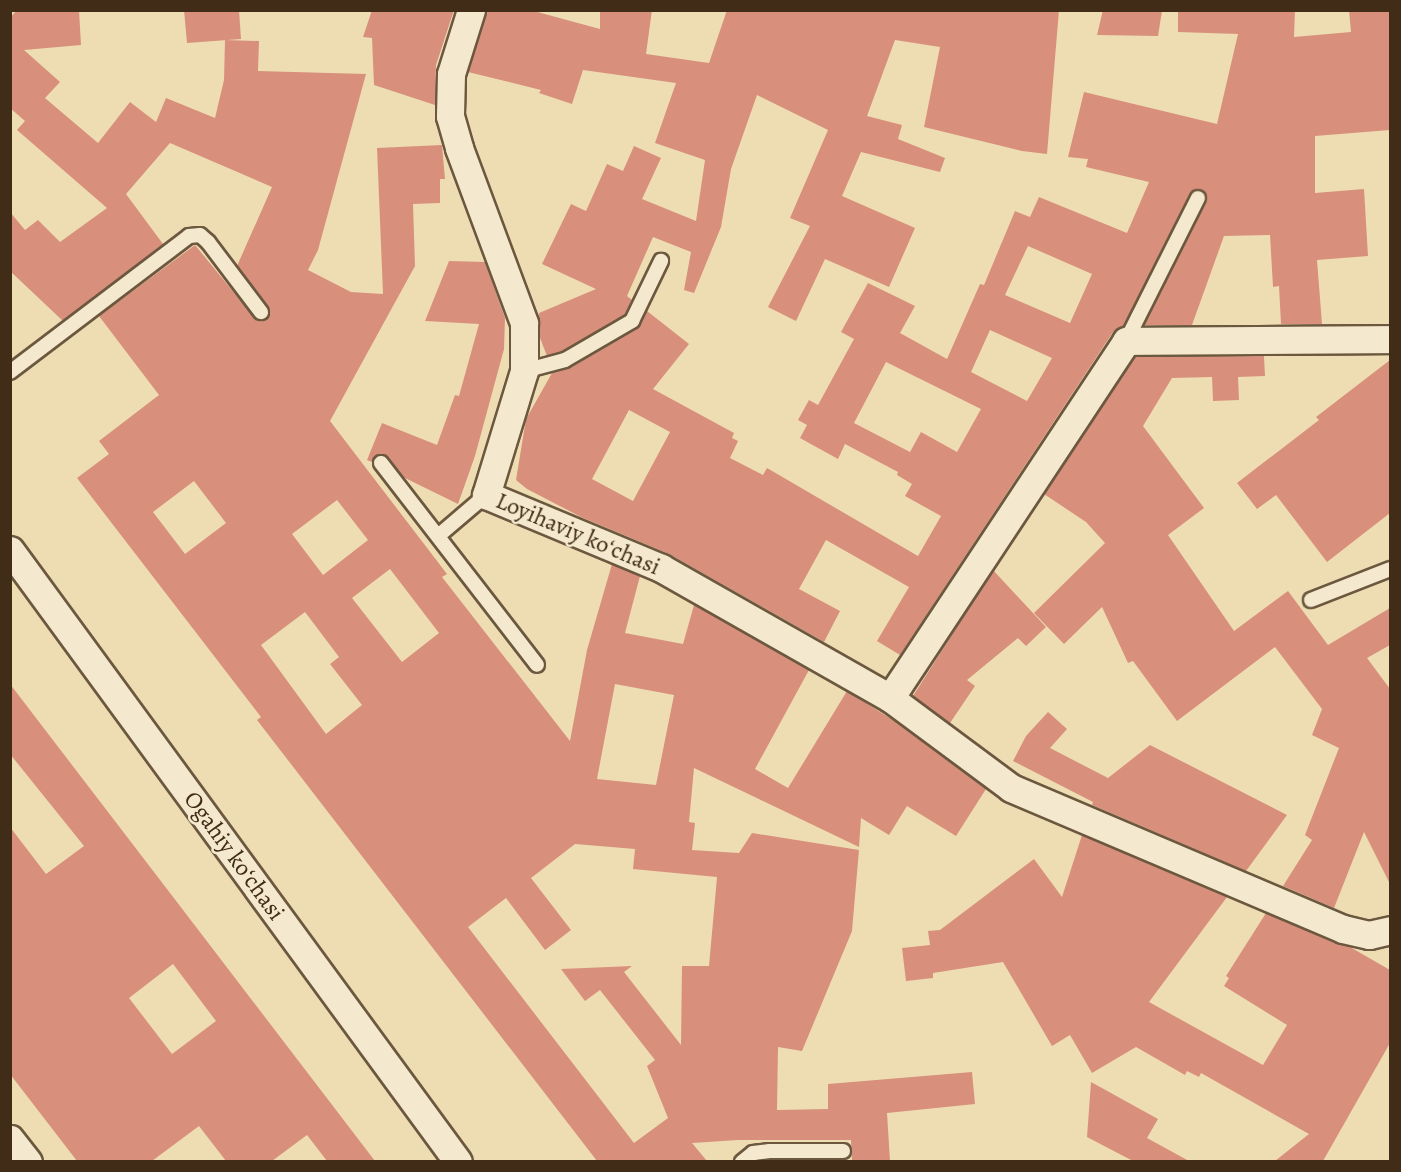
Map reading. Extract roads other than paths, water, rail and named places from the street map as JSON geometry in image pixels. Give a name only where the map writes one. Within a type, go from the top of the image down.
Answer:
[{"type":"street","name":"Loyihaviy koʻchasi","points":[[471,10],[451,74],[450,116],[459,148],[524,323],[524,371],[486,495],[661,568],[890,698],[1011,788],[1343,929],[1369,935],[1390,930]]},
{"type":"street","points":[[890,698],[1126,341],[1390,339]]},
{"type":"street","name":"Ogahiy koʻchasi","points":[[10,550],[458,1161]]},
{"type":"street","points":[[10,1139],[28,1161]]},
{"type":"lane","points":[[1126,341],[1198,198]]},
{"type":"lane","points":[[10,372],[189,236],[200,235],[208,242],[261,312]]},
{"type":"lane","points":[[524,371],[565,360],[632,321],[661,261]]},
{"type":"lane","points":[[381,463],[537,665]]},
{"type":"lane","points":[[438,536],[486,495]]},
{"type":"lane","points":[[1311,600],[1390,569]]},
{"type":"lane","points":[[742,1161],[753,1153],[770,1151],[843,1151]]}]
